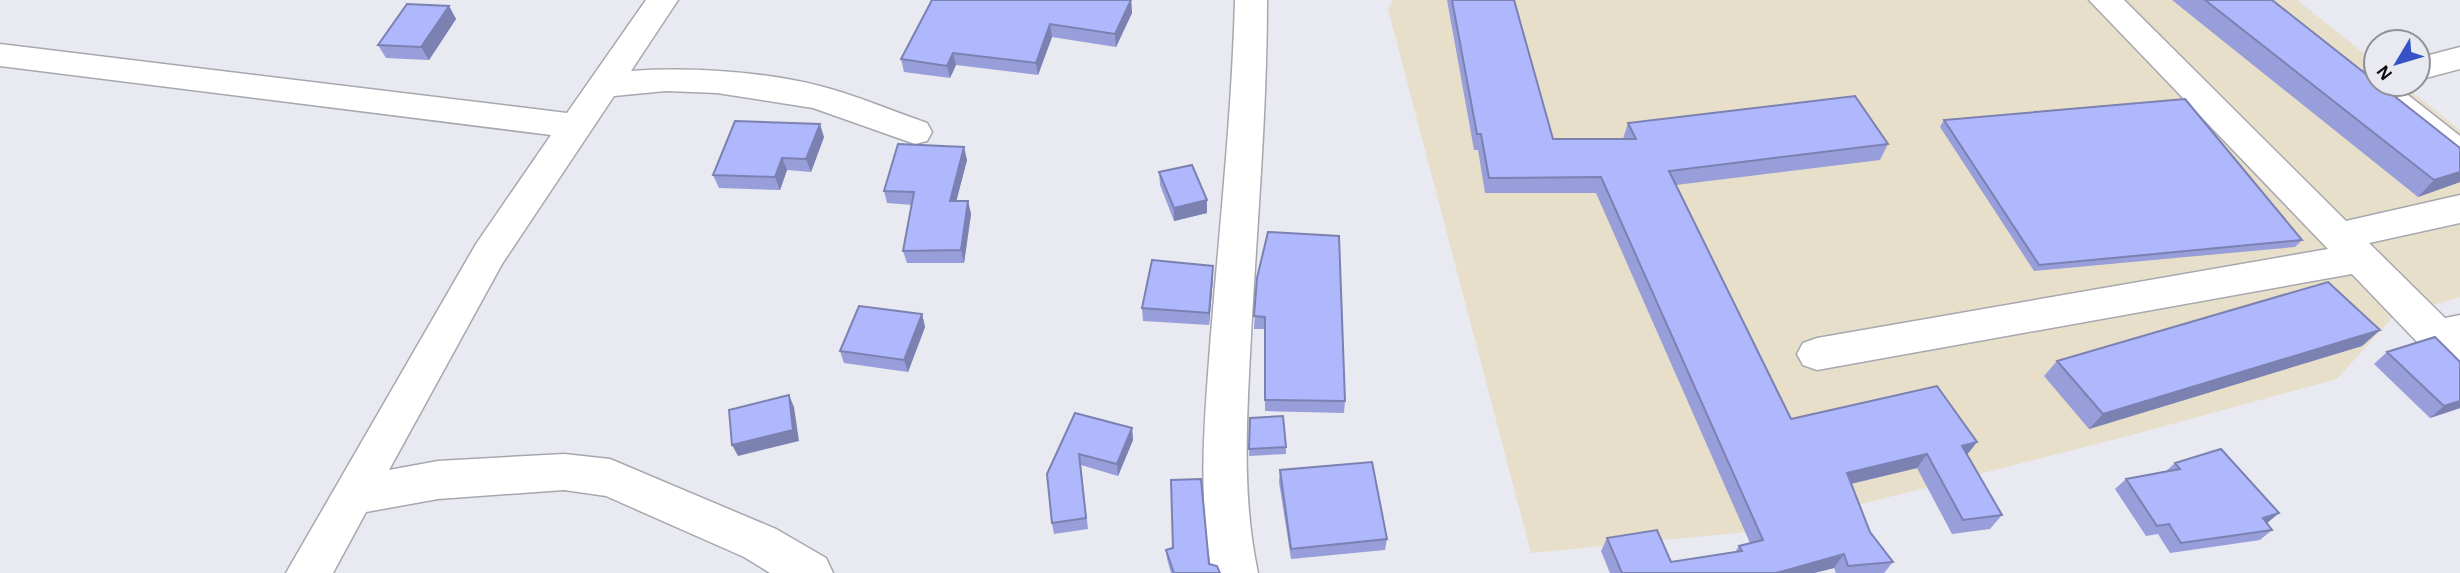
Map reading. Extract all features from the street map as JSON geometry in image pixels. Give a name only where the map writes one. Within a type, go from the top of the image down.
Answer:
[{"type":"street","points":[[309,573],[489,254],[662,0]]},
{"type":"street","points":[[1235,573],[1222,493],[1235,269],[1251,75],[1251,0]]},
{"type":"street","points":[[2105,0],[2351,247],[2452,342]]},
{"type":"street","points":[[0,55],[575,126]]},
{"type":"street","points":[[2432,65],[2460,58]]},
{"type":"street","points":[[604,85],[666,80],[717,82],[804,95],[869,113],[915,132]]},
{"type":"street","points":[[2392,98],[2460,155]]},
{"type":"street","points":[[1817,354],[2351,247],[2460,209]]},
{"type":"street","points":[[353,496],[438,480],[564,471],[610,478],[760,543],[810,573]]},
{"type":"shaded area","points":[[1393,0],[2297,0],[2362,52],[2362,98],[2420,98],[2460,130],[2460,297],[2392,318],[2337,379],[2128,436],[1756,531],[1531,553],[1388,9]]},
{"type":"building","points":[[932,0],[1131,0],[1115,34],[1050,24],[1036,63],[953,53],[947,66],[901,59]]},
{"type":"building","points":[[1452,0],[1514,0],[1553,139],[1636,139],[1628,123],[1855,96],[1888,144],[1669,171],[1791,419],[1937,386],[1977,442],[1962,446],[2002,515],[1963,520],[1927,454],[1847,473],[1870,532],[1893,562],[1848,566],[1844,554],[1776,573],[1622,573],[1607,538],[1657,530],[1671,562],[1742,551],[1739,546],[1763,540],[1601,177],[1489,178],[1481,134],[1477,134]]},
{"type":"building","points":[[2205,0],[2272,0],[2362,71],[2362,98],[2397,98],[2460,148],[2460,172],[2434,180]]},
{"type":"building","points":[[407,4],[449,6],[421,47],[378,45]]},
{"type":"building","points":[[2185,99],[2302,240],[2039,265],[1944,120]]},
{"type":"building","points":[[735,121],[820,124],[806,159],[782,158],[775,177],[713,175]]},
{"type":"building","points":[[898,144],[964,147],[950,201],[968,201],[961,250],[903,251],[914,192],[884,191]]},
{"type":"building","points":[[1192,165],[1207,200],[1174,208],[1159,172]]},
{"type":"building","points":[[1268,232],[1339,236],[1345,401],[1265,400],[1265,317],[1254,316],[1257,278]]},
{"type":"building","points":[[1152,260],[1213,266],[1209,313],[1142,308]]},
{"type":"building","points":[[2328,282],[2380,330],[2103,414],[2057,361]]},
{"type":"building","points":[[859,306],[922,314],[904,360],[840,351]]},
{"type":"building","points":[[2435,337],[2460,362],[2460,401],[2444,406],[2387,352]]},
{"type":"building","points":[[789,395],[793,430],[732,445],[729,410]]},
{"type":"building","points":[[1075,413],[1132,428],[1117,464],[1079,454],[1086,518],[1052,523],[1047,474]]},
{"type":"building","points":[[1283,416],[1286,447],[1249,449],[1250,418]]},
{"type":"building","points":[[2221,449],[2279,513],[2263,518],[2272,530],[2181,543],[2169,524],[2157,526],[2126,479],[2180,469],[2175,463]]},
{"type":"building","points":[[1372,462],[1387,539],[1291,549],[1280,470]]},
{"type":"building","points":[[1201,479],[1209,564],[1217,566],[1220,573],[1174,573],[1166,550],[1173,548],[1171,480]]}]
